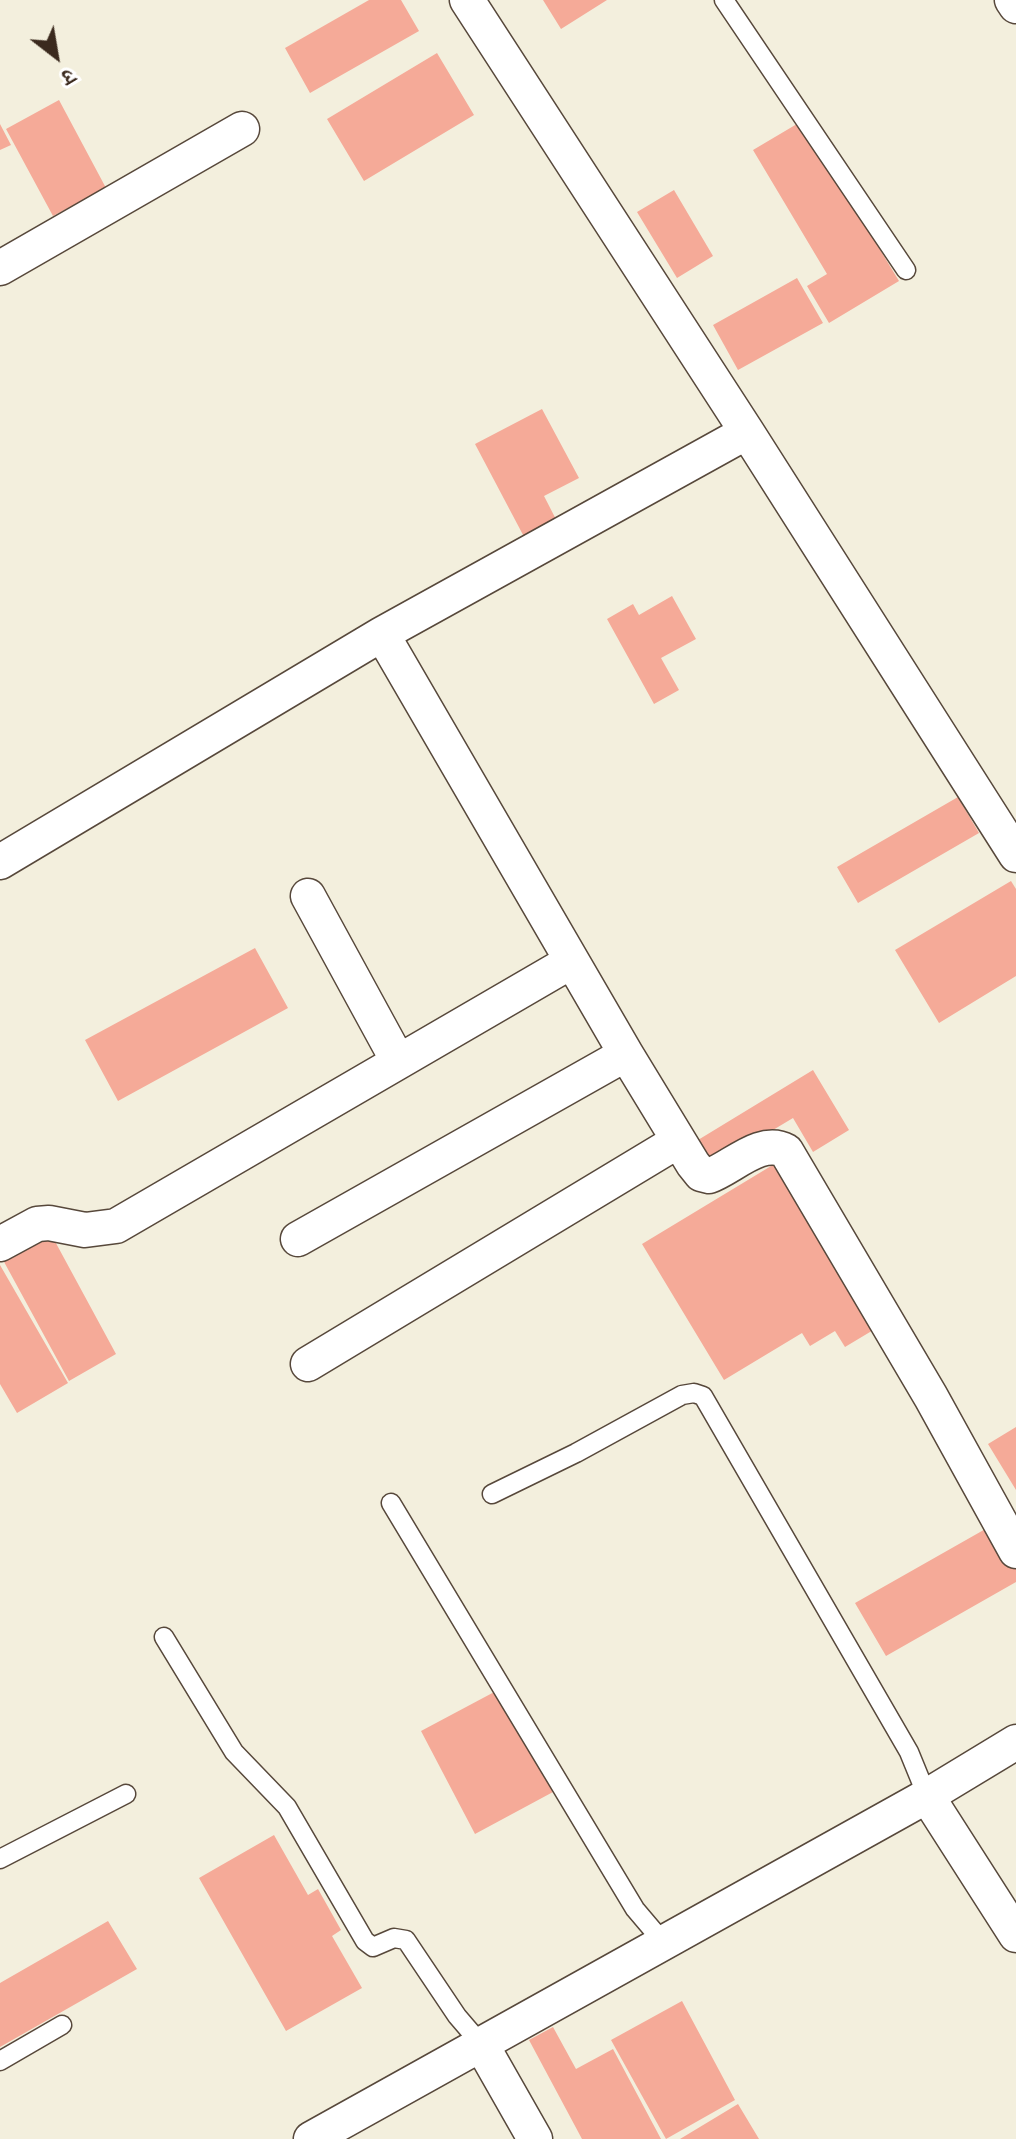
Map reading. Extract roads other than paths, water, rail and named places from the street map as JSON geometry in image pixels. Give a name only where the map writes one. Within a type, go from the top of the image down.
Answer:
[{"type":"street","points":[[467,0],[747,432],[1007,821],[1016,855]]},
{"type":"street","points":[[1012,0],[1016,6]]},
{"type":"street","points":[[0,268],[242,129]]},
{"type":"street","points":[[0,862],[382,634],[747,432]]},
{"type":"street","points":[[382,634],[693,1164],[701,1174],[709,1176],[766,1147],[786,1151],[931,1397],[1016,1551]]},
{"type":"street","points":[[308,896],[398,1061]]},
{"type":"street","points":[[0,1244],[37,1224],[49,1223],[85,1230],[116,1226],[572,961]]},
{"type":"street","points":[[298,1239],[626,1054]]},
{"type":"street","points":[[308,1364],[678,1141]]},
{"type":"street","points":[[311,2139],[927,1796],[1016,1742]]},
{"type":"street","points":[[927,1796],[1016,1935]]},
{"type":"street","points":[[481,2044],[535,2139]]},
{"type":"lane","points":[[724,0],[906,270]]},
{"type":"lane","points":[[492,1494],[576,1453],[682,1395],[694,1393],[703,1396],[909,1752],[927,1796]]},
{"type":"lane","points":[[391,1503],[635,1909],[663,1942]]},
{"type":"lane","points":[[164,1637],[234,1752],[287,1807],[365,1941],[373,1947],[394,1938],[406,1940],[457,2016],[481,2044]]},
{"type":"lane","points":[[0,1859],[126,1794]]},
{"type":"lane","points":[[0,2061],[62,2025]]}]
